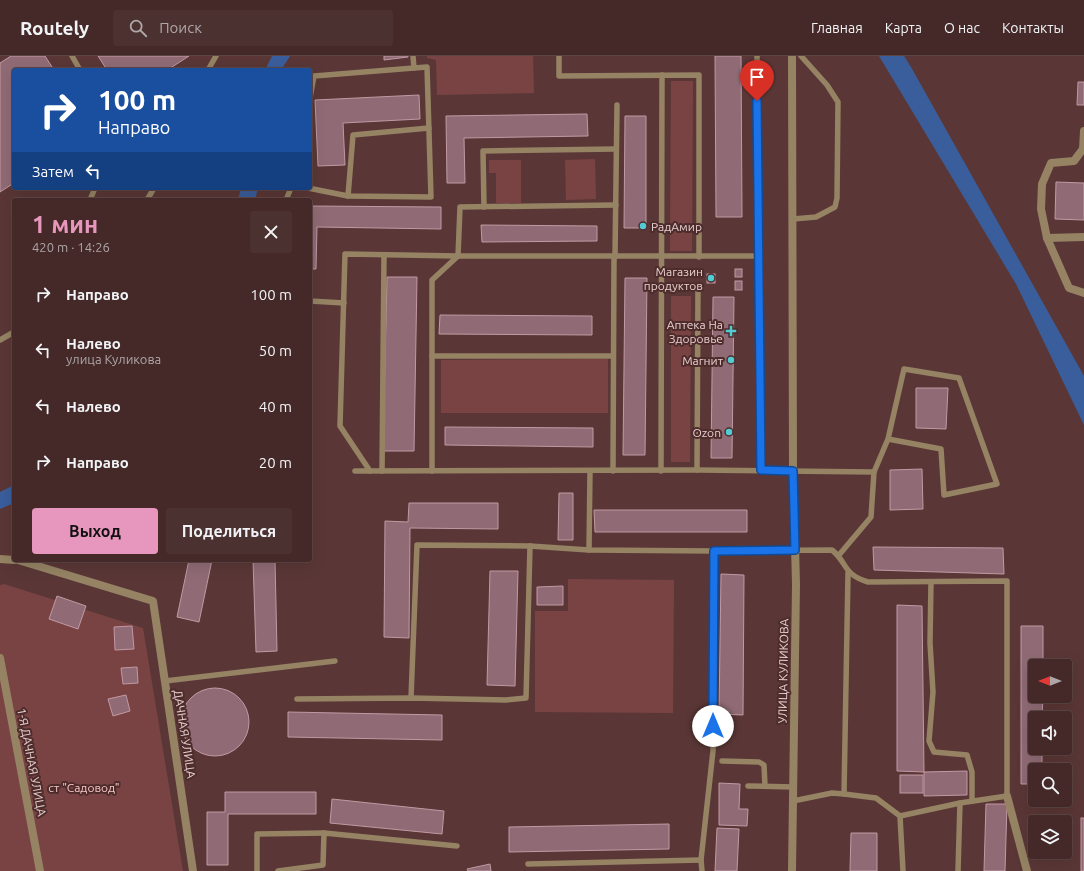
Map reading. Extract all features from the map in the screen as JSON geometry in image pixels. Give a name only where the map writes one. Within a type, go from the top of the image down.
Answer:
[{"type":"street","name":"УЛИЦА КУЛИКОВА","points":[[792,56],[793,471],[796,584],[792,871]]},
{"type":"street","points":[[1084,131],[1083,149],[1074,161],[1051,163],[1042,184],[1041,209],[1047,238],[1069,288],[1084,293]]},
{"type":"street","points":[[1047,238],[1084,237]]},
{"type":"street","points":[[0,558],[12,560]]},
{"type":"street","name":"ДАЧНАЯ УЛИЦА","points":[[25,562],[153,601],[193,871]]},
{"type":"street","name":"1-Я ДАЧНАЯ УЛИЦА","points":[[0,658],[40,871]]},
{"type":"street","points":[[1007,796],[1027,871]]},
{"type":"lane","points":[[72,56],[79,68]]},
{"type":"lane","points":[[209,68],[216,56]]},
{"type":"lane","points":[[414,56],[414,68]]},
{"type":"lane","points":[[559,56],[559,76],[699,75],[699,257]]},
{"type":"lane","points":[[757,56],[761,470]]},
{"type":"lane","points":[[793,219],[816,217],[835,208],[837,198],[838,102],[827,85],[801,56]]},
{"type":"lane","points":[[312,87],[314,76],[427,66],[431,197],[348,196],[312,189]]},
{"type":"lane","points":[[661,471],[662,75]]},
{"type":"lane","points":[[613,471],[614,257],[617,105]]},
{"type":"lane","points":[[348,196],[354,135],[429,128]]},
{"type":"lane","points":[[484,207],[483,151],[616,149]]},
{"type":"lane","points":[[432,471],[432,280],[458,256],[460,208],[616,205]]},
{"type":"lane","points":[[370,471],[340,426],[345,254],[614,257],[758,256]]},
{"type":"lane","points":[[382,471],[384,255]]},
{"type":"lane","points":[[662,287],[698,287],[698,470]]},
{"type":"lane","points":[[312,301],[344,303]]},
{"type":"lane","points":[[0,340],[12,333]]},
{"type":"lane","points":[[432,356],[613,356]]},
{"type":"lane","points":[[839,555],[871,517],[874,472],[888,439],[904,370],[960,378],[997,484],[944,495],[941,449],[888,439]]},
{"type":"lane","points":[[355,471],[761,470],[874,472]]},
{"type":"lane","points":[[589,550],[590,471]]},
{"type":"lane","points":[[411,698],[417,545],[530,546],[589,550],[832,550],[839,555],[848,573],[844,794]]},
{"type":"lane","points":[[297,699],[411,698],[506,700],[526,698],[530,546]]},
{"type":"lane","points":[[702,871],[701,860],[713,751],[714,551]]},
{"type":"lane","points":[[793,802],[832,793],[876,798],[900,816],[960,803],[1007,796],[1007,581],[868,582],[857,579],[848,573]]},
{"type":"lane","points":[[931,582],[930,643],[933,692],[929,741],[934,752],[967,755],[972,772],[972,801]]},
{"type":"lane","points":[[165,681],[335,661]]},
{"type":"lane","points":[[722,761],[759,762],[764,765],[765,786]]},
{"type":"lane","points":[[748,786],[794,787]]},
{"type":"lane","points":[[958,871],[960,803]]},
{"type":"lane","points":[[900,816],[903,871]]},
{"type":"lane","points":[[278,871],[323,865],[324,833]]},
{"type":"lane","points":[[257,871],[257,834],[324,833],[457,846]]},
{"type":"lane","points":[[528,864],[701,860]]},
{"type":"green space","points":[[427,56],[533,56],[534,93],[437,95],[436,60],[427,58]]},
{"type":"green space","points":[[671,81],[693,81],[692,251],[670,251]]},
{"type":"green space","points":[[595,159],[596,199],[566,200],[565,160]]},
{"type":"green space","points":[[489,160],[521,160],[521,203],[496,203],[496,173],[489,173]]},
{"type":"green space","points":[[671,296],[691,296],[690,462],[671,462]]},
{"type":"green space","points":[[608,359],[608,413],[441,413],[441,360]]},
{"type":"green space","points":[[568,579],[674,580],[673,713],[535,712],[535,611],[568,611]]},
{"type":"green space","name":"ст \"Садовод\"","points":[[4,584],[143,628],[183,871],[0,871],[0,585]]},
{"type":"water","points":[[272,56],[290,56],[282,68],[266,68]]},
{"type":"water","points":[[879,56],[904,56],[1084,376],[1084,425],[1016,284]]},
{"type":"water","points":[[240,190],[258,190],[256,198],[238,198]]},
{"type":"water","points":[[12,486],[12,504],[0,509],[0,492]]},
{"type":"building","points":[[11,56],[45,56],[53,68],[12,68],[12,184],[0,192],[0,63]]},
{"type":"building","points":[[98,56],[189,56],[172,68],[106,68]]},
{"type":"building","points":[[384,56],[408,56],[408,57],[384,60]]},
{"type":"building","points":[[715,56],[741,56],[742,217],[716,217]]},
{"type":"building","points":[[1078,82],[1084,82],[1084,105],[1077,105]]},
{"type":"building","points":[[419,95],[420,119],[343,123],[345,165],[318,166],[315,100]]},
{"type":"building","points":[[587,114],[588,136],[464,138],[465,183],[447,183],[446,116]]},
{"type":"building","points":[[625,116],[646,116],[646,228],[624,228]]},
{"type":"building","points":[[1056,182],[1084,183],[1084,220],[1055,219]]},
{"type":"building","points":[[312,206],[441,207],[441,229],[317,227],[316,269],[312,269]]},
{"type":"building","points":[[481,225],[597,226],[597,241],[482,242]]},
{"type":"building","points":[[735,269],[742,269],[742,277],[735,277]]},
{"type":"building","name":"Магазин продуктов","points":[[707,274],[715,274],[715,283],[707,283]]},
{"type":"building","points":[[387,277],[417,277],[414,451],[383,451]]},
{"type":"building","points":[[625,278],[647,278],[645,455],[623,455]]},
{"type":"building","points":[[735,281],[742,281],[742,290],[735,290]]},
{"type":"building","points":[[713,297],[734,297],[732,458],[711,458]]},
{"type":"building","points":[[440,315],[592,316],[592,335],[439,334]]},
{"type":"building","points":[[916,388],[948,388],[946,429],[916,428]]},
{"type":"building","points":[[445,427],[593,428],[593,447],[445,445]]},
{"type":"building","points":[[922,469],[923,509],[890,510],[890,470]]},
{"type":"building","points":[[559,493],[573,493],[573,540],[558,540]]},
{"type":"building","points":[[409,503],[498,503],[498,529],[410,528],[409,638],[384,637],[385,521],[408,522]]},
{"type":"building","points":[[594,510],[747,510],[747,532],[595,532]]},
{"type":"building","points":[[873,547],[1003,548],[1004,574],[874,570]]},
{"type":"building","points":[[189,562],[212,562],[199,622],[177,617]]},
{"type":"building","points":[[253,562],[275,562],[277,651],[256,652]]},
{"type":"building","points":[[490,571],[518,571],[515,686],[487,685]]},
{"type":"building","points":[[721,574],[744,575],[743,715],[719,714]]},
{"type":"building","points":[[563,586],[563,605],[537,605],[537,587]]},
{"type":"building","points":[[57,596],[86,606],[78,629],[49,619]]},
{"type":"building","points":[[897,605],[922,606],[924,772],[897,771]]},
{"type":"building","points":[[132,626],[134,649],[115,650],[114,627]]},
{"type":"building","points":[[1021,626],[1043,626],[1043,659],[1028,659],[1028,703],[1043,703],[1042,711],[1028,711],[1028,755],[1042,755],[1042,763],[1028,763],[1028,784],[1021,784]]},
{"type":"building","points":[[137,667],[138,683],[123,684],[121,668]]},
{"type":"building","points":[[208,688],[222,688],[234,693],[244,703],[249,715],[249,729],[244,741],[234,751],[222,756],[208,756],[196,751],[186,741],[181,729],[181,715],[186,703],[196,693]]},
{"type":"building","points":[[126,695],[130,711],[113,716],[108,699]]},
{"type":"building","points":[[288,712],[442,715],[442,740],[288,737]]},
{"type":"building","points":[[967,771],[967,795],[924,796],[924,772]]},
{"type":"building","points":[[900,775],[923,775],[923,793],[900,793]]},
{"type":"building","points":[[719,783],[740,784],[739,809],[748,809],[747,826],[719,825]]},
{"type":"building","points":[[225,792],[316,792],[316,814],[228,814],[228,865],[207,865],[207,812],[225,812]]},
{"type":"building","points":[[332,799],[444,811],[442,834],[330,823]]},
{"type":"building","points":[[986,804],[1007,804],[1005,871],[984,871]]},
{"type":"building","points":[[1081,818],[1084,818],[1084,871],[1081,871]]},
{"type":"building","points":[[669,824],[669,849],[509,852],[509,827]]},
{"type":"building","points":[[717,828],[739,829],[737,871],[715,871]]},
{"type":"building","points":[[851,833],[877,833],[877,871],[850,871]]},
{"type":"building","points":[[490,864],[491,871],[468,871],[467,869]]},
{"type":"place","name":"РадАмир","points":[[643,226]]},
{"type":"place","name":"Магазин продуктов","points":[[711,278]]},
{"type":"place","name":"Аптека На Здоровье","points":[[731,331]]},
{"type":"place","name":"Магнит","points":[[731,360]]},
{"type":"place","name":"Ozon","points":[[729,432]]},
{"type":"route","points":[[713,726],[714,551],[795,550],[793,471],[761,470],[757,101]]}]
